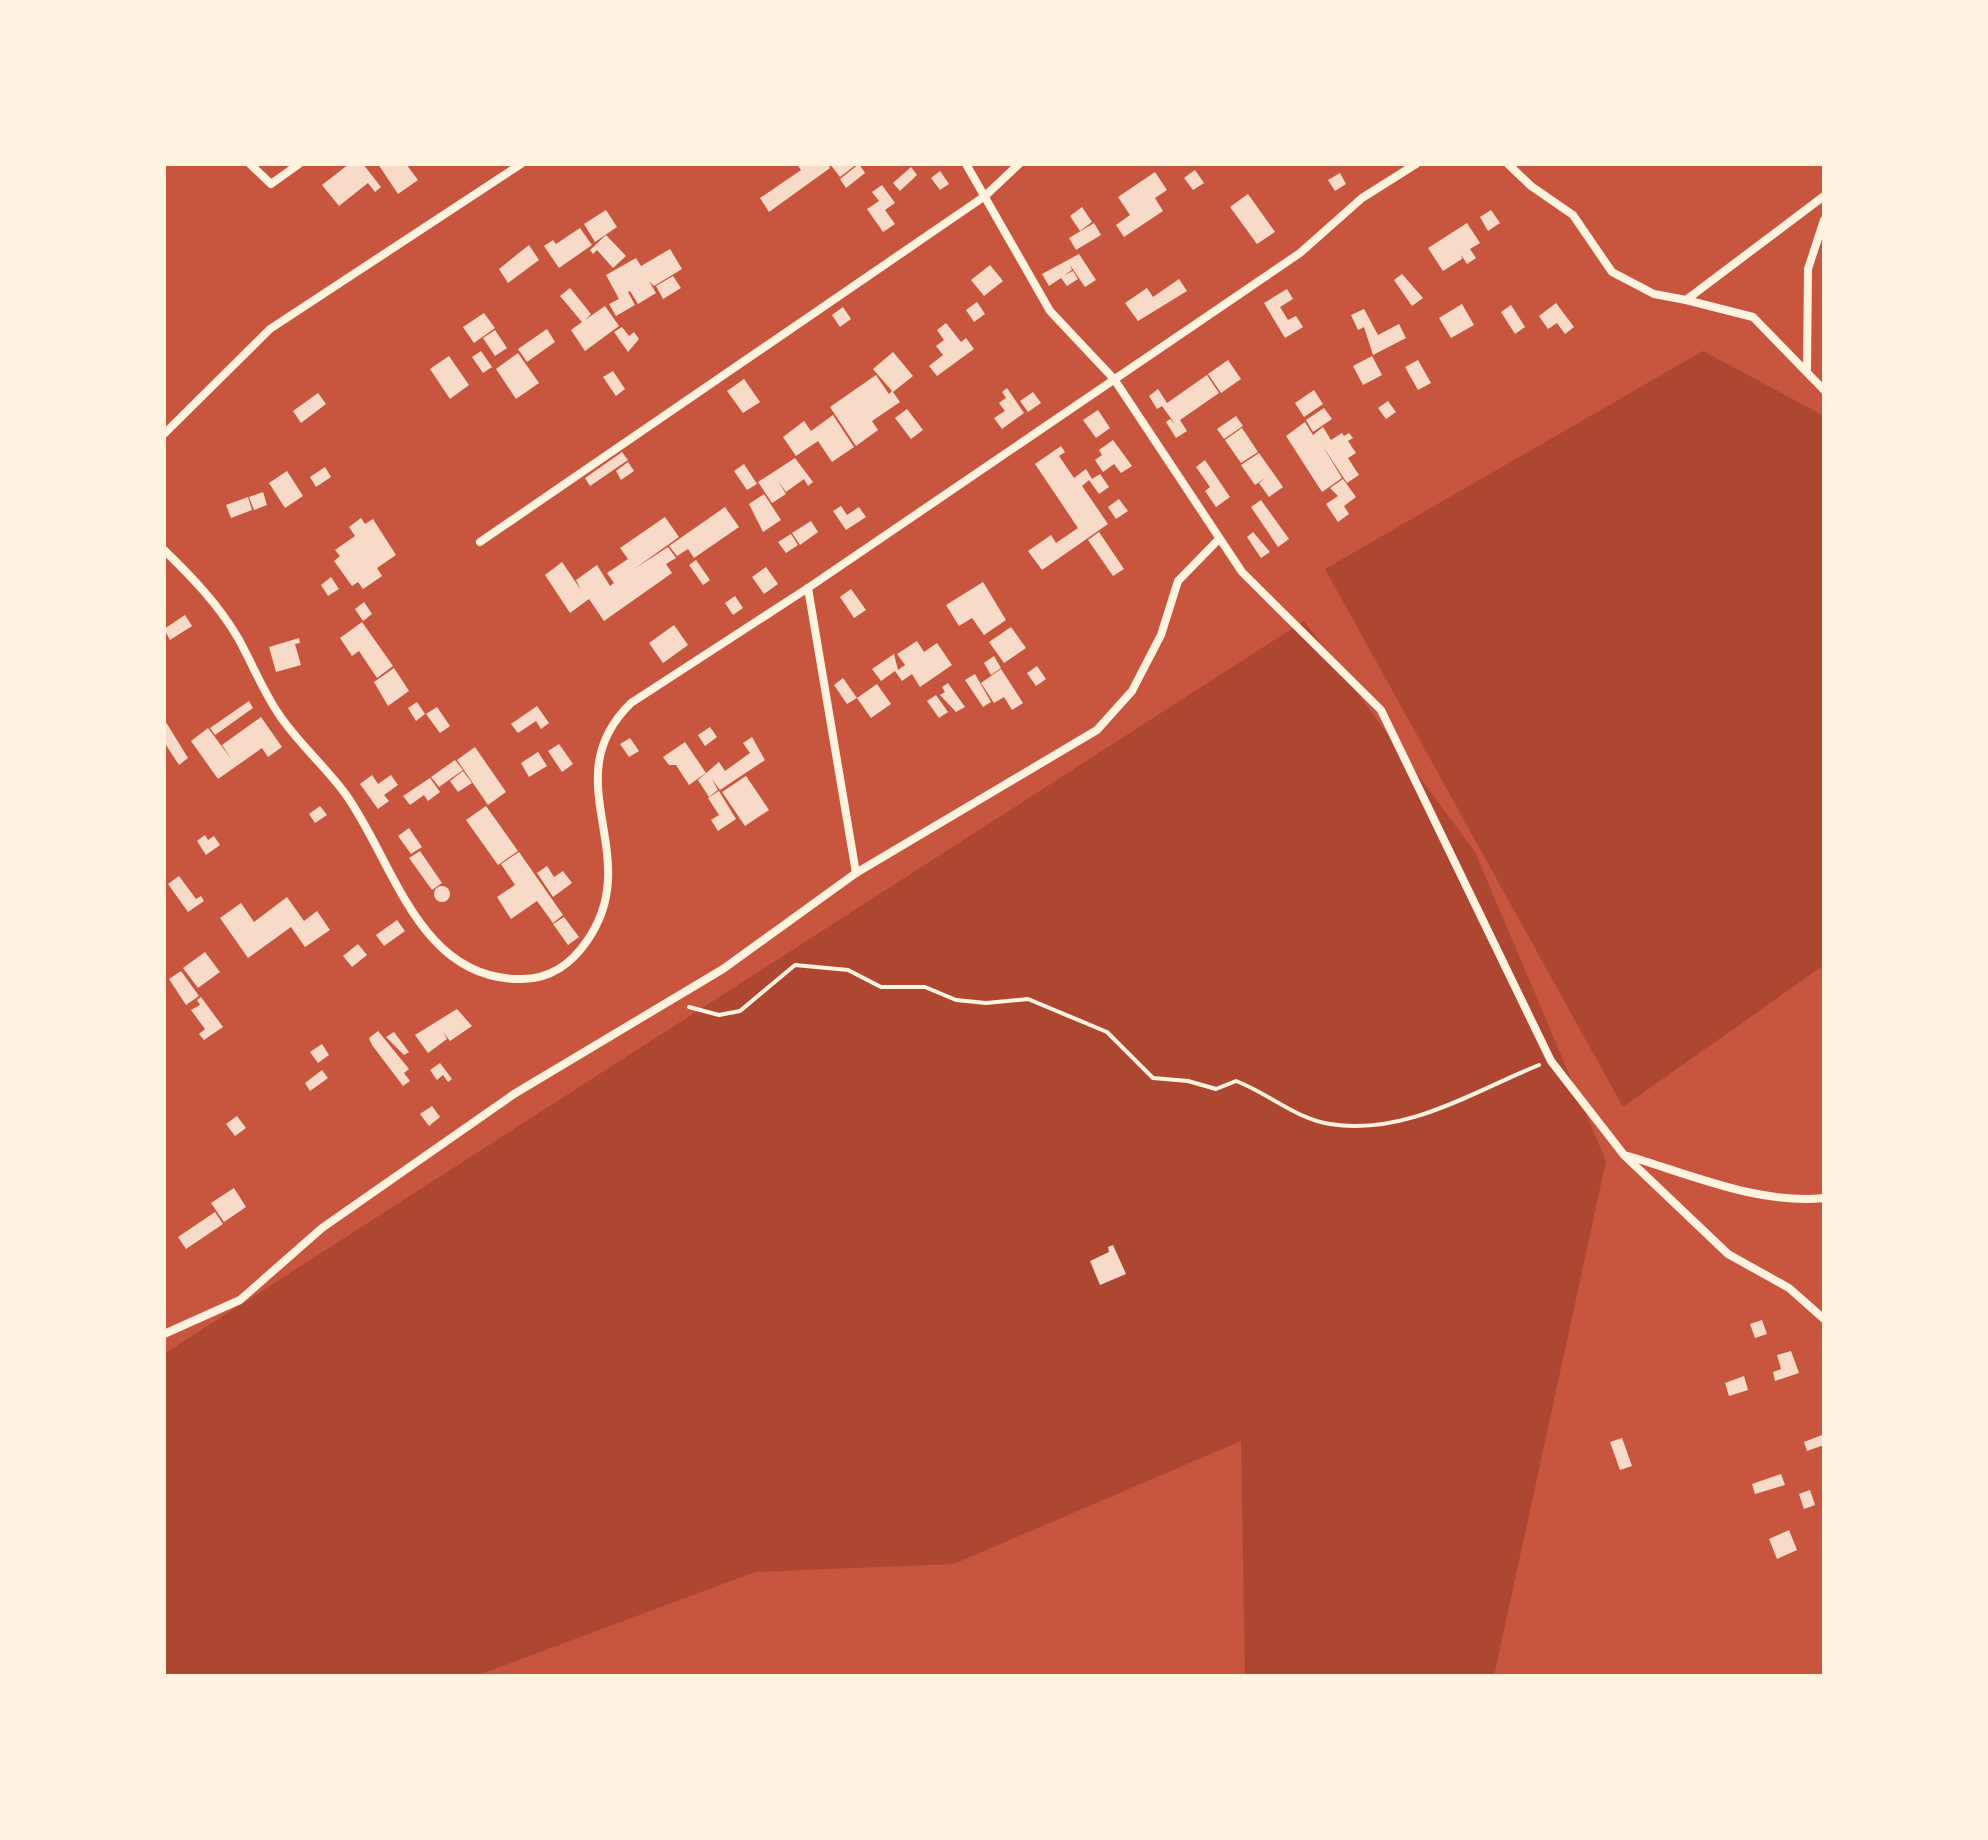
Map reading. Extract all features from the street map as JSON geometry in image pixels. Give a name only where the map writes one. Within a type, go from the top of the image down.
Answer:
[{"type":"street","points":[[250,164],[271,184],[299,164]]},
{"type":"street","points":[[164,434],[270,329],[521,164]]},
{"type":"street","points":[[966,164],[1050,311],[1114,379],[1242,572],[1381,710],[1551,1061],[1624,1155],[1728,1254],[1789,1288],[1824,1319]]},
{"type":"street","points":[[480,542],[985,196],[1019,164]]},
{"type":"street","points":[[164,550],[224,616],[277,711],[357,811],[396,890],[421,924],[461,960],[511,979],[548,974],[565,965],[590,937],[598,919],[610,861],[595,772],[610,727],[631,703],[808,588],[1300,253],[1362,198],[1416,164]]},
{"type":"street","points":[[1508,164],[1531,186],[1573,215],[1612,272],[1654,294],[1753,317],[1824,390]]},
{"type":"street","points":[[1686,300],[1824,196]]},
{"type":"street","points":[[1807,370],[1808,269],[1824,220]]},
{"type":"street","points":[[164,1334],[240,1300],[322,1228],[514,1094],[723,969],[856,873],[1097,730],[1132,691],[1161,635],[1178,581],[1219,539]]},
{"type":"street","points":[[808,588],[856,873]]},
{"type":"street","points":[[1624,1155],[1730,1186],[1801,1201],[1824,1198]]},
{"type":"path","points":[[682,1010],[693,1005],[719,1015],[740,1011],[795,965],[848,970],[881,987],[925,987],[956,1000],[986,1003],[1028,999],[1107,1032],[1153,1078],[1188,1081],[1216,1089],[1236,1081],[1261,1090],[1299,1114],[1329,1124],[1384,1125],[1442,1109],[1551,1061]]},
{"type":"shaded area","points":[[1703,351],[1824,416],[1824,965],[1623,1107],[1325,569]]},
{"type":"shaded area","points":[[1304,621],[1475,852],[1606,1161],[1494,1676],[1245,1676],[1241,1441],[954,1564],[755,1572],[476,1676],[164,1676],[164,1354]]},
{"type":"building","points":[[349,164],[363,164],[381,187],[375,192],[368,183],[339,206],[322,185]]},
{"type":"building","points":[[378,164],[406,164],[418,180],[398,194]]},
{"type":"building","points":[[797,164],[828,164],[830,168],[769,212],[760,198],[801,170]]},
{"type":"building","points":[[830,164],[857,164],[840,177]]},
{"type":"building","points":[[859,164],[865,173],[846,188],[840,179]]},
{"type":"building","points":[[911,167],[917,175],[900,191],[893,183]]},
{"type":"building","points":[[1195,170],[1204,183],[1193,190],[1184,178]]},
{"type":"building","points":[[940,171],[949,184],[940,190],[931,178]]},
{"type":"building","points":[[1155,172],[1167,190],[1155,198],[1163,211],[1124,237],[1116,225],[1130,215],[1118,197]]},
{"type":"building","points":[[1340,173],[1346,184],[1335,191],[1328,180]]},
{"type":"building","points":[[882,185],[895,203],[885,210],[895,224],[883,232],[867,209],[879,201],[872,192]]},
{"type":"building","points":[[1248,194],[1275,232],[1257,244],[1230,207]]},
{"type":"building","points":[[1082,207],[1092,222],[1080,231],[1070,216]]},
{"type":"building","points":[[606,210],[617,227],[595,242],[584,224]]},
{"type":"building","points":[[1491,210],[1500,223],[1488,231],[1480,217]]},
{"type":"building","points":[[1094,223],[1101,235],[1076,250],[1069,238]]},
{"type":"building","points":[[1467,223],[1480,243],[1470,249],[1476,258],[1467,264],[1461,255],[1462,259],[1443,271],[1428,248]]},
{"type":"building","points":[[580,228],[592,245],[559,268],[544,246],[553,240],[556,244]]},
{"type":"building","points":[[606,235],[626,256],[613,268],[597,250],[593,254],[590,250]]},
{"type":"building","points":[[529,245],[539,260],[508,283],[499,269]]},
{"type":"building","points":[[670,249],[682,269],[654,286],[649,281],[656,293],[638,304],[628,292],[635,305],[616,316],[609,304],[619,299],[606,275],[636,258],[641,266]]},
{"type":"building","points":[[1079,254],[1096,280],[1085,287],[1070,265],[1072,270],[1064,275],[1073,271],[1078,279],[1067,286],[1061,278],[1049,286],[1042,274]]},
{"type":"building","points":[[990,265],[1003,281],[984,296],[971,280]]},
{"type":"building","points":[[1402,274],[1423,298],[1412,306],[1394,280]]},
{"type":"building","points":[[673,276],[681,288],[663,299],[656,286]]},
{"type":"building","points":[[1179,279],[1187,291],[1138,321],[1125,303],[1147,288],[1153,297]]},
{"type":"building","points":[[570,288],[591,314],[585,320],[605,306],[619,326],[585,351],[571,330],[582,322],[560,296]]},
{"type":"building","points":[[1287,289],[1293,299],[1280,307],[1288,320],[1296,316],[1303,327],[1285,338],[1264,303]]},
{"type":"building","points":[[977,302],[985,314],[974,322],[966,310]]},
{"type":"building","points":[[1556,303],[1574,327],[1565,334],[1557,323],[1548,329],[1539,316]]},
{"type":"building","points":[[1462,304],[1474,325],[1451,338],[1439,318]]},
{"type":"building","points":[[1511,305],[1525,327],[1515,334],[1501,312]]},
{"type":"building","points":[[843,307],[851,319],[840,327],[832,315]]},
{"type":"building","points":[[1364,309],[1378,335],[1399,324],[1406,338],[1373,355],[1364,327],[1358,330],[1351,315]]},
{"type":"building","points":[[484,313],[495,328],[474,343],[463,327]]},
{"type":"building","points":[[946,323],[961,342],[966,338],[974,349],[937,376],[929,366],[943,355],[936,346],[944,340],[937,330]]},
{"type":"building","points":[[622,327],[629,336],[634,332],[639,339],[628,352],[614,332]]},
{"type":"building","points":[[547,329],[555,342],[527,362],[518,349]]},
{"type":"building","points":[[495,330],[507,348],[495,356],[483,338]]},
{"type":"building","points":[[481,351],[492,367],[483,373],[472,357]]},
{"type":"building","points":[[893,352],[913,376],[893,392],[900,402],[872,421],[878,430],[856,446],[830,407],[876,375],[889,394],[892,391],[873,369]]},
{"type":"building","points":[[518,353],[539,383],[516,399],[496,369]]},
{"type":"building","points":[[449,356],[469,385],[450,399],[430,369]]},
{"type":"building","points":[[1372,356],[1382,375],[1363,385],[1353,366]]},
{"type":"building","points":[[1228,360],[1241,379],[1221,393],[1208,374]]},
{"type":"building","points":[[1418,360],[1431,383],[1418,390],[1405,367]]},
{"type":"building","points":[[613,371],[625,389],[616,396],[603,377]]},
{"type":"building","points":[[1207,375],[1219,393],[1180,420],[1187,431],[1176,438],[1166,422],[1170,419],[1175,424],[1162,406],[1157,409],[1149,396],[1158,389],[1167,403]]},
{"type":"building","points":[[744,379],[760,402],[743,413],[727,391]]},
{"type":"building","points":[[1007,388],[1024,413],[1002,429],[994,418],[1005,411],[999,403],[1006,398],[1002,392]]},
{"type":"building","points":[[1314,390],[1323,404],[1304,417],[1295,403]]},
{"type":"building","points":[[1033,392],[1041,403],[1028,412],[1020,401]]},
{"type":"building","points":[[318,393],[326,404],[301,423],[293,411]]},
{"type":"building","points":[[1388,401],[1396,412],[1386,419],[1378,408]]},
{"type":"building","points":[[1324,408],[1332,419],[1313,432],[1306,420]]},
{"type":"building","points":[[907,409],[923,430],[911,439],[895,418]]},
{"type":"building","points":[[1098,410],[1110,428],[1096,438],[1083,420]]},
{"type":"building","points":[[833,415],[854,447],[832,462],[818,441],[796,456],[783,437],[804,421],[811,431]]},
{"type":"building","points":[[1236,416],[1243,426],[1224,439],[1217,429]]},
{"type":"building","points":[[1305,422],[1313,435],[1323,427],[1331,440],[1342,433],[1344,436],[1349,433],[1353,438],[1348,441],[1356,453],[1348,458],[1359,475],[1347,483],[1322,445],[1342,478],[1322,492],[1286,436]]},
{"type":"building","points":[[1242,428],[1258,452],[1241,463],[1225,440]]},
{"type":"building","points":[[1113,440],[1132,466],[1121,473],[1114,464],[1103,472],[1095,460],[1102,455],[1099,450]]},
{"type":"building","points":[[1061,446],[1065,452],[1059,456],[1074,478],[1086,469],[1092,479],[1100,474],[1109,487],[1099,494],[1089,480],[1082,486],[1108,524],[1042,570],[1028,551],[1051,535],[1056,543],[1078,528],[1035,464]]},
{"type":"building","points":[[622,452],[628,460],[590,486],[585,478]]},
{"type":"building","points":[[1259,453],[1283,487],[1269,497],[1259,483],[1266,477],[1255,485],[1241,465]]},
{"type":"building","points":[[795,458],[813,482],[808,486],[804,479],[786,492],[778,481],[786,494],[772,503],[758,482]]},
{"type":"building","points":[[1205,460],[1230,497],[1216,507],[1205,491],[1210,487],[1196,467]]},
{"type":"building","points":[[628,462],[634,471],[621,480],[616,471]]},
{"type":"building","points":[[744,464],[757,484],[747,490],[734,471]]},
{"type":"building","points":[[325,467],[331,477],[316,487],[310,477]]},
{"type":"building","points":[[287,471],[303,496],[285,508],[269,483]]},
{"type":"building","points":[[1343,479],[1356,497],[1344,506],[1349,514],[1338,522],[1326,504],[1338,496],[1330,488]]},
{"type":"building","points":[[263,492],[267,505],[254,510],[249,497]]},
{"type":"building","points":[[764,494],[781,520],[763,532],[749,504]]},
{"type":"building","points":[[248,497],[252,510],[231,518],[226,505]]},
{"type":"building","points":[[1119,499],[1128,511],[1116,519],[1108,507]]},
{"type":"building","points":[[1261,500],[1289,539],[1278,547],[1251,507]]},
{"type":"building","points":[[841,506],[847,515],[859,507],[866,517],[846,530],[833,511]]},
{"type":"building","points":[[725,507],[739,527],[694,558],[688,549],[677,556],[669,546]]},
{"type":"building","points":[[665,517],[679,537],[634,569],[668,547],[676,558],[666,564],[672,573],[604,621],[589,599],[570,613],[545,575],[562,562],[581,590],[576,580],[597,565],[610,586],[614,583],[607,573],[628,559],[620,548]]},
{"type":"building","points":[[361,518],[365,524],[373,519],[396,555],[377,568],[382,576],[363,589],[358,582],[352,586],[334,561],[340,556],[335,550],[355,536],[349,527]]},
{"type":"building","points":[[811,521],[818,532],[800,545],[792,533]]},
{"type":"building","points":[[1099,532],[1124,569],[1113,576],[1088,540]]},
{"type":"building","points":[[1253,532],[1270,552],[1261,558],[1247,537]]},
{"type":"building","points":[[791,534],[798,545],[786,553],[778,542]]},
{"type":"building","points":[[696,560],[710,580],[703,585],[689,565]]},
{"type":"building","points":[[766,567],[778,584],[764,594],[752,577]]},
{"type":"building","points":[[331,577],[339,589],[328,596],[321,585]]},
{"type":"building","points":[[983,582],[1006,620],[984,635],[972,618],[959,626],[946,605]]},
{"type":"building","points":[[851,589],[866,610],[854,618],[840,597]]},
{"type":"building","points":[[735,596],[743,608],[733,615],[725,603]]},
{"type":"building","points":[[364,602],[372,614],[363,621],[355,609]]},
{"type":"building","points":[[185,615],[192,626],[170,640],[164,629]]},
{"type":"building","points":[[362,622],[393,666],[377,678],[359,651],[352,656],[340,638]]},
{"type":"building","points":[[674,625],[688,645],[663,663],[649,643]]},
{"type":"building","points":[[1011,627],[1026,648],[1004,663],[989,642]]},
{"type":"building","points":[[299,638],[300,643],[295,644],[301,665],[276,672],[269,647]]},
{"type":"building","points":[[917,641],[924,652],[937,643],[952,665],[920,687],[912,674],[902,681],[895,671],[881,681],[872,669],[894,654],[898,670],[905,665],[897,654]]},
{"type":"building","points":[[994,656],[1001,668],[991,675],[984,663]]},
{"type":"building","points":[[1037,666],[1046,679],[1036,686],[1027,673]]},
{"type":"building","points":[[394,668],[409,691],[388,706],[374,682]]},
{"type":"building","points":[[1001,669],[1023,703],[1012,710],[1004,697],[994,703],[981,683]]},
{"type":"building","points":[[975,674],[991,702],[983,707],[965,680]]},
{"type":"building","points":[[843,678],[857,698],[847,704],[834,685]]},
{"type":"building","points":[[948,683],[965,707],[956,712],[940,695],[945,692],[942,687]]},
{"type":"building","points":[[877,684],[891,704],[871,718],[857,698]]},
{"type":"building","points":[[936,695],[948,712],[939,718],[927,701]]},
{"type":"building","points":[[249,701],[253,708],[215,735],[210,728]]},
{"type":"building","points":[[417,702],[425,714],[416,721],[408,708]]},
{"type":"building","points":[[537,706],[549,723],[541,729],[536,721],[518,733],[511,724]]},
{"type":"building","points":[[437,707],[450,726],[440,733],[426,714]]},
{"type":"building","points":[[261,717],[282,747],[268,757],[262,748],[218,779],[191,741],[208,728],[232,760],[222,745]]},
{"type":"building","points":[[164,719],[188,758],[179,765],[164,742]]},
{"type":"building","points":[[710,727],[717,737],[705,746],[698,735]]},
{"type":"building","points":[[752,737],[765,760],[720,790],[712,779],[718,790],[709,797],[698,780],[719,762],[725,771],[750,753],[743,743]]},
{"type":"building","points":[[630,738],[639,751],[629,757],[620,744]]},
{"type":"building","points":[[685,742],[706,773],[689,785],[676,765],[669,765],[663,757]]},
{"type":"building","points":[[559,744],[573,764],[562,772],[548,751]]},
{"type":"building","points":[[475,747],[506,792],[488,805],[457,760]]},
{"type":"building","points":[[538,752],[547,766],[529,777],[521,763]]},
{"type":"building","points":[[455,760],[463,770],[439,787],[431,777]]},
{"type":"building","points":[[463,771],[472,783],[458,792],[450,781]]},
{"type":"building","points":[[372,775],[378,784],[391,775],[398,785],[384,795],[389,801],[378,809],[360,784]]},
{"type":"building","points":[[746,776],[769,810],[745,826],[722,792]]},
{"type":"building","points":[[430,778],[440,792],[428,801],[424,795],[410,805],[403,796]]},
{"type":"building","points":[[719,791],[736,819],[718,831],[711,820],[719,815],[708,798]]},
{"type":"building","points":[[320,806],[327,815],[315,823],[309,814]]},
{"type":"building","points":[[486,806],[518,851],[498,865],[466,820]]},
{"type":"building","points":[[409,828],[422,847],[411,854],[398,836]]},
{"type":"building","points":[[205,835],[208,840],[214,836],[220,845],[206,855],[197,841]]},
{"type":"building","points":[[420,851],[442,883],[432,890],[409,858]]},
{"type":"building","points":[[519,852],[563,915],[553,923],[537,901],[511,919],[497,897],[515,885],[501,864]]},
{"type":"building","points":[[547,866],[554,877],[563,871],[572,883],[553,897],[537,873]]},
{"type":"building","points":[[179,876],[196,899],[201,896],[204,901],[188,912],[168,884]]},
{"type":"building","points":[[442,886],[450,894],[442,902],[434,894]]},
{"type":"building","points":[[287,897],[304,921],[317,911],[330,930],[305,947],[291,927],[248,958],[220,918],[241,903],[254,922]]},
{"type":"building","points":[[564,917],[579,937],[568,945],[553,924]]},
{"type":"building","points":[[397,920],[405,931],[384,946],[376,935]]},
{"type":"building","points":[[358,944],[367,955],[352,967],[343,956]]},
{"type":"building","points":[[205,952],[220,972],[198,988],[183,968]]},
{"type":"building","points":[[181,971],[199,996],[186,1005],[169,979]]},
{"type":"building","points":[[201,997],[223,1027],[204,1040],[199,1034],[205,1029],[191,1010],[200,1005],[197,1000]]},
{"type":"building","points":[[457,1009],[472,1026],[450,1041],[443,1032],[447,1039],[428,1053],[415,1035]]},
{"type":"building","points":[[378,1031],[409,1069],[404,1073],[410,1081],[403,1086],[372,1045],[369,1038]]},
{"type":"building","points":[[394,1032],[409,1052],[404,1055],[386,1037]]},
{"type":"building","points":[[322,1044],[329,1055],[318,1063],[310,1052]]},
{"type":"building","points":[[440,1063],[452,1079],[448,1082],[443,1075],[437,1080],[430,1070]]},
{"type":"building","points":[[322,1070],[328,1078],[310,1091],[305,1083]]},
{"type":"building","points":[[432,1106],[440,1117],[429,1126],[420,1114]]},
{"type":"building","points":[[237,1116],[246,1128],[235,1136],[226,1124]]},
{"type":"building","points":[[234,1188],[246,1207],[224,1222],[211,1203]]},
{"type":"building","points":[[215,1212],[223,1224],[186,1249],[178,1237]]},
{"type":"building","points":[[1113,1245],[1126,1274],[1100,1285],[1090,1261],[1109,1252],[1108,1247]]},
{"type":"building","points":[[1762,1320],[1767,1334],[1755,1338],[1750,1324]]},
{"type":"building","points":[[1791,1351],[1799,1373],[1775,1381],[1773,1372],[1781,1369],[1777,1355]]},
{"type":"building","points":[[1744,1376],[1748,1390],[1729,1396],[1725,1383]]},
{"type":"building","points":[[1822,1435],[1824,1445],[1807,1451],[1804,1442]]},
{"type":"building","points":[[1622,1438],[1632,1466],[1620,1470],[1610,1442]]},
{"type":"building","points":[[1781,1474],[1785,1485],[1755,1494],[1752,1484]]},
{"type":"building","points":[[1810,1490],[1815,1505],[1804,1509],[1799,1494]]},
{"type":"building","points":[[1789,1530],[1797,1550],[1777,1559],[1769,1539]]}]
